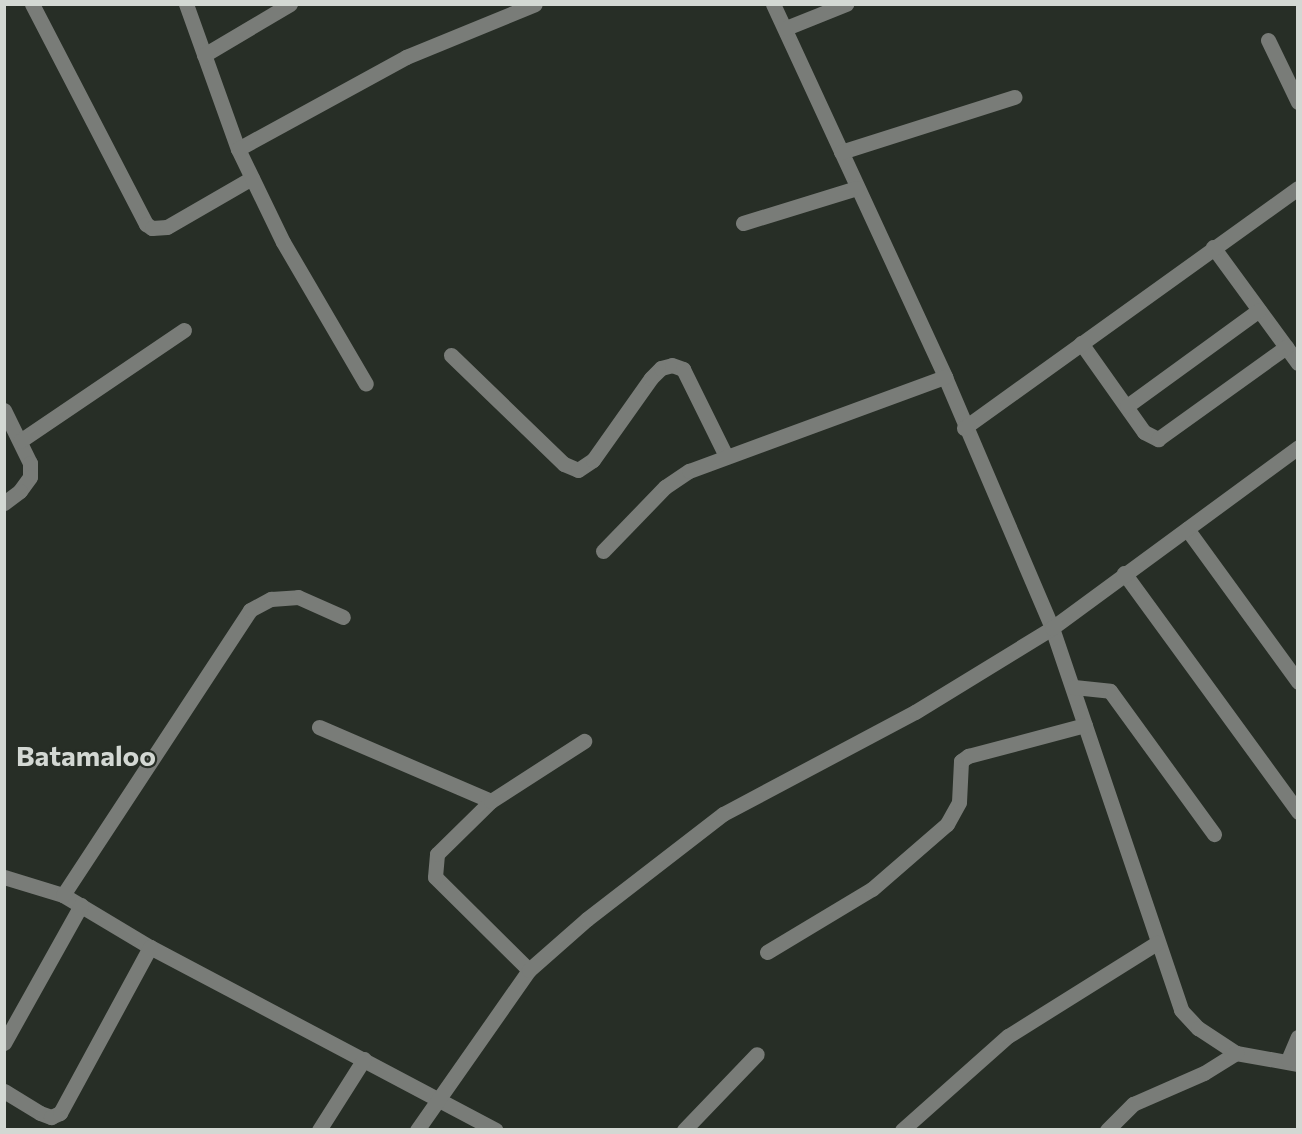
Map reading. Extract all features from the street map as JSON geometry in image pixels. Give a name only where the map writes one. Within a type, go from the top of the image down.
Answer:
[{"type":"street","points":[[32,4],[146,224],[152,228],[167,227],[252,178]]},
{"type":"street","points":[[186,4],[238,149],[283,242],[366,384]]},
{"type":"street","points":[[204,55],[290,4]]},
{"type":"street","points":[[238,149],[406,57],[535,4]]},
{"type":"street","points":[[773,4],[945,378],[964,428],[1052,628],[1074,687],[1156,943],[1181,1010],[1198,1028],[1236,1053],[1293,1062],[1298,1037]]},
{"type":"street","points":[[786,28],[846,4]]},
{"type":"street","points":[[1268,40],[1298,102]]},
{"type":"street","points":[[841,152],[1014,97]]},
{"type":"street","points":[[743,223],[857,188]]},
{"type":"street","points":[[964,428],[1298,188]]},
{"type":"street","points":[[1213,247],[1298,363]]},
{"type":"street","points":[[1127,406],[1259,310]]},
{"type":"street","points":[[20,441],[184,330]]},
{"type":"street","points":[[1081,343],[1150,437],[1163,437],[1286,347]]},
{"type":"street","points":[[451,355],[564,464],[578,470],[593,460],[651,378],[661,368],[672,365],[683,369],[726,456]]},
{"type":"street","points":[[603,551],[675,478],[726,456],[945,378]]},
{"type":"street","points":[[4,410],[30,463],[30,477],[20,491],[4,503]]},
{"type":"street","points":[[417,1130],[529,970],[587,919],[723,814],[915,712],[1052,628],[1298,447]]},
{"type":"street","points":[[1187,529],[1298,681]]},
{"type":"street","points":[[1124,573],[1298,812]]},
{"type":"street","points":[[63,896],[250,610],[271,599],[298,597],[343,617]]},
{"type":"street","points":[[1074,687],[1110,691],[1214,834]]},
{"type":"street","points":[[767,952],[872,889],[947,824],[959,802],[962,761],[968,756],[1085,725]]},
{"type":"street","points":[[319,727],[491,801]]},
{"type":"street","points":[[529,970],[435,877],[437,854],[491,801],[584,741]]},
{"type":"street","points":[[4,877],[63,896],[81,905],[150,947],[495,1130]]},
{"type":"street","points":[[4,1043],[81,905]]},
{"type":"street","points":[[902,1130],[1008,1036],[1156,943]]},
{"type":"street","points":[[4,1091],[40,1113],[51,1117],[60,1113],[150,947]]},
{"type":"street","points":[[1107,1130],[1133,1104],[1204,1073],[1236,1053]]},
{"type":"street","points":[[684,1130],[756,1054]]},
{"type":"street","points":[[319,1130],[364,1059]]},
{"type":"district","name":"Batamaloo","points":[[86,755]]}]
